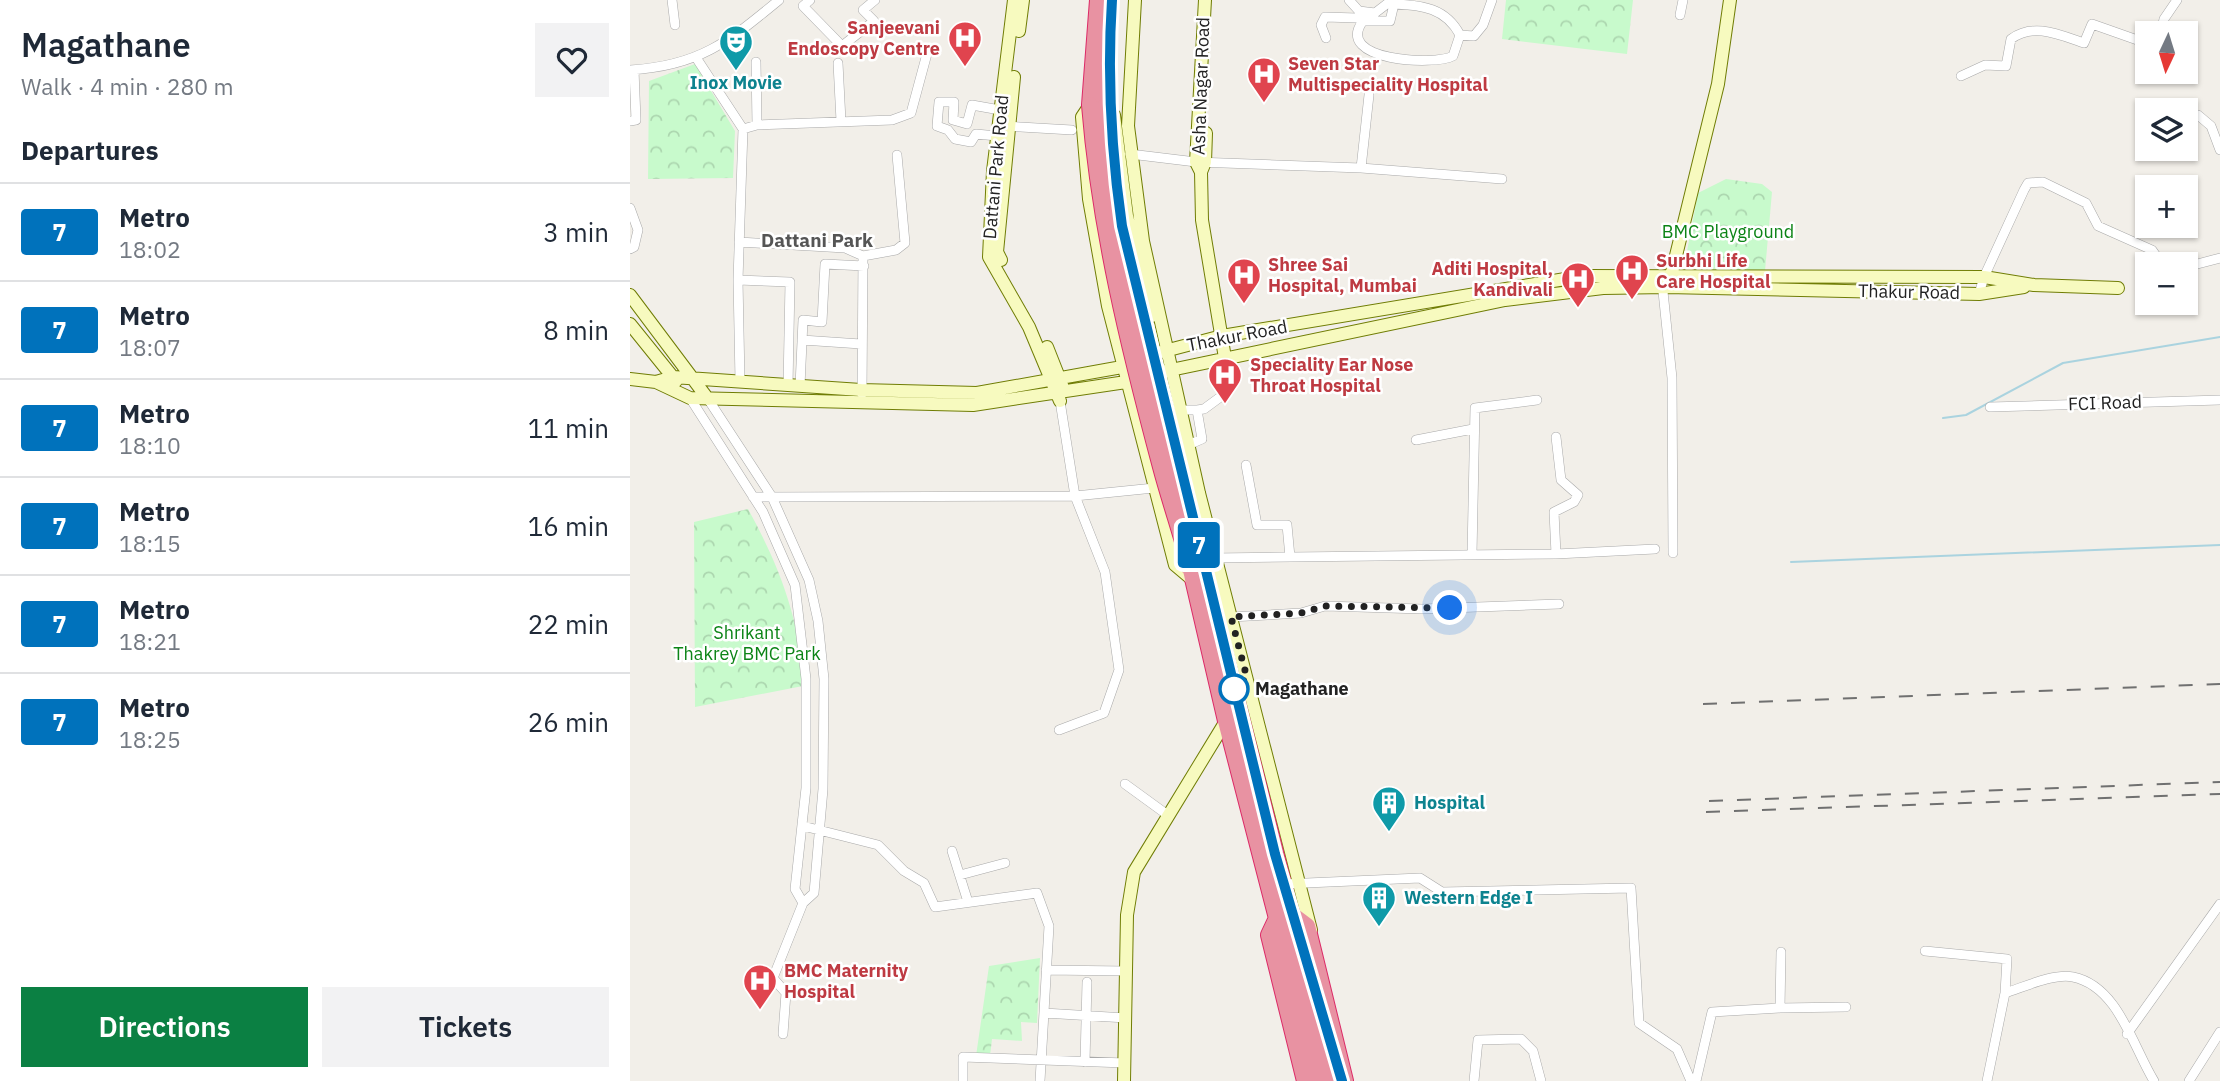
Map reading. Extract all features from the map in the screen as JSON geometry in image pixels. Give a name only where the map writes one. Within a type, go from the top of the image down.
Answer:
[{"type":"highway","points":[[1098,0],[1096,173],[1112,270],[1162,470],[1204,582],[1291,884],[1284,916],[1269,935],[1304,1081]]},
{"type":"highway","points":[[1110,0],[1098,106],[1123,254],[1208,556],[1204,582],[1226,721],[1284,916],[1307,1005],[1333,1081]]},
{"type":"highway","points":[[1284,916],[1307,926],[1347,1081]]},
{"type":"highway","points":[[1307,1005],[1319,1081]]},
{"type":"street","points":[[672,0],[675,25]]},
{"type":"street","points":[[630,121],[636,120],[632,70],[697,59],[742,30],[779,0]]},
{"type":"street","points":[[810,0],[803,6],[842,46],[874,21],[863,10],[875,0]]},
{"type":"street","points":[[1135,0],[1128,95],[1130,154],[1164,351]]},
{"type":"street","name":"Asha Nagar Road","points":[[1205,0],[1202,220],[1225,358]]},
{"type":"street","name":"Asha Nagar Road","points":[[1201,165],[1213,0]]},
{"type":"street","points":[[1349,0],[1359,11],[1375,13],[1392,0]]},
{"type":"street","points":[[1363,21],[1358,34],[1360,44],[1371,54],[1447,59],[1456,50],[1458,31],[1430,0]]},
{"type":"street","points":[[1326,38],[1321,25],[1325,17],[1390,21],[1393,5],[1413,2],[1433,8],[1458,31],[1474,36],[1480,31],[1492,0]]},
{"type":"street","points":[[1680,15],[1683,0]]},
{"type":"street","points":[[1673,553],[1672,378],[1667,281],[1718,83],[1730,0]]},
{"type":"street","points":[[2164,21],[2177,0]]},
{"type":"street","name":"Dattani Park Road","points":[[1018,3],[1001,129],[993,254],[1032,325],[1058,388],[1075,496],[1105,572],[1119,670],[1104,713],[1059,730]]},
{"type":"street","points":[[1961,76],[1985,65],[2006,66],[2011,39],[2032,30],[2052,32],[2084,43],[2092,24],[2135,39]]},
{"type":"street","points":[[743,129],[757,125],[892,120],[911,113],[929,50]]},
{"type":"street","name":"Dattani Park Road","points":[[1001,129],[1000,110],[1013,53]]},
{"type":"street","points":[[697,59],[743,129],[738,280],[740,381]]},
{"type":"street","points":[[756,62],[757,125]]},
{"type":"street","points":[[838,63],[841,121]]},
{"type":"street","points":[[1361,168],[1369,96]]},
{"type":"street","points":[[1000,110],[972,105],[967,124],[954,122],[954,102],[939,102],[937,126],[948,130],[955,139],[971,142],[976,134],[1001,129],[1072,130]]},
{"type":"street","points":[[1208,556],[1169,371],[1127,216],[1114,115],[1098,106],[1082,117],[1089,199],[1126,383],[1175,565],[1204,582],[1231,617],[1291,884],[1347,1081]]},
{"type":"street","points":[[2198,116],[2211,126],[2220,150]]},
{"type":"street","points":[[1130,154],[1201,165],[1361,168],[1502,179]]},
{"type":"street","points":[[794,386],[803,320],[822,322],[825,264],[863,261],[896,250],[905,243],[897,155]]},
{"type":"street","points":[[1979,294],[1984,277],[2028,183],[2043,181],[2086,203],[2098,226],[2153,252]]},
{"type":"street","points":[[630,208],[638,230],[634,247],[630,249]]},
{"type":"street","points":[[739,242],[845,248],[863,261]]},
{"type":"street","points":[[2198,264],[2220,258]]},
{"type":"street","points":[[862,396],[863,261]]},
{"type":"street","name":"Thakur Road","points":[[656,382],[690,398],[708,399],[977,393],[1126,383],[1583,276],[1784,283],[1979,294],[2034,285]]},
{"type":"street","name":"Thakur Road","points":[[1784,283],[1984,277],[2034,285],[2118,288]]},
{"type":"street","points":[[738,280],[790,282],[794,386]]},
{"type":"street","points":[[630,295],[708,399],[772,496],[808,580],[818,621],[824,679],[822,830],[814,893],[803,903],[773,978],[786,993],[783,1034]]},
{"type":"street","name":"Thakur Road","points":[[1058,388],[1164,351],[1222,336],[1474,300]]},
{"type":"street","points":[[630,324],[690,398],[753,496],[763,512],[795,584],[806,679],[806,788],[795,889],[803,903]]},
{"type":"street","points":[[1288,325],[1293,344]]},
{"type":"street","points":[[802,340],[862,344]]},
{"type":"street","points":[[1169,371],[1181,410],[1208,556]]},
{"type":"street","points":[[630,379],[656,382],[673,377]]},
{"type":"street","name":"Thakur Road","points":[[673,377],[794,386],[862,396]]},
{"type":"street","points":[[1181,410],[1204,409],[1219,398]]},
{"type":"street","points":[[1472,554],[1475,408],[1537,400]]},
{"type":"street","name":"FCI Road","points":[[1990,407],[2220,400]]},
{"type":"street","points":[[1188,445],[1202,439],[1197,410]]},
{"type":"street","points":[[1416,440],[1474,429]]},
{"type":"street","points":[[1556,437],[1561,481],[1578,495],[1574,502],[1554,512],[1556,554]]},
{"type":"street","points":[[1246,465],[1257,525],[1287,525],[1290,557]]},
{"type":"street","points":[[753,496],[1075,496],[1154,488]]},
{"type":"street","points":[[763,512],[778,509]]},
{"type":"street","points":[[1208,556],[1556,554],[1655,549]]},
{"type":"street","points":[[795,584],[808,580]]},
{"type":"street","points":[[1231,617],[1301,613],[1325,606],[1422,609],[1559,604]]},
{"type":"street","points":[[806,679],[824,679]]},
{"type":"street","points":[[1124,1081],[1127,915],[1134,872],[1226,721]]},
{"type":"street","points":[[1125,784],[1169,816]]},
{"type":"street","points":[[806,788],[823,789]]},
{"type":"street","points":[[803,826],[878,845],[904,871],[924,883],[935,907],[1037,893],[1049,926],[1040,1081]]},
{"type":"street","points":[[952,851],[968,902]]},
{"type":"street","points":[[960,875],[1004,863]]},
{"type":"street","points":[[1291,884],[1420,878],[1442,892],[1631,888],[1639,1023],[1677,1049],[1694,1081]]},
{"type":"street","points":[[795,889],[814,893]]},
{"type":"street","points":[[2127,1034],[2220,904]]},
{"type":"street","points":[[1925,951],[2007,959],[2005,993],[1987,1081]]},
{"type":"street","points":[[1780,1008],[1781,952]]},
{"type":"street","points":[[1046,970],[1126,971]]},
{"type":"street","points":[[2005,993],[2072,976],[2096,987],[2114,1007],[2154,1081]]},
{"type":"street","points":[[1085,1062],[1087,982]]},
{"type":"street","points":[[1694,1081],[1712,1012],[1846,1007]]},
{"type":"street","points":[[1044,1013],[1125,1018]]},
{"type":"street","points":[[2189,1081],[2220,1032]]},
{"type":"street","points":[[1474,1081],[1475,1049],[1478,1040],[1486,1039],[1521,1039],[1533,1051],[1541,1081]]},
{"type":"street","points":[[963,1081],[963,1057],[1125,1063]]},
{"type":"green space","points":[[1506,0],[1633,0],[1627,54],[1502,39]]},
{"type":"green space","points":[[695,64],[735,131],[733,178],[648,179],[649,81]]},
{"type":"green space","name":"BMC Playground","points":[[1726,179],[1762,184],[1772,192],[1765,271],[1698,269],[1685,262],[1698,193]]},
{"type":"green space","name":"Shrikant Thakrey BMC Park","points":[[748,509],[778,572],[793,616],[803,686],[695,707],[694,522]]},
{"type":"green space","points":[[1040,958],[1037,1023],[1021,1022],[1022,1041],[992,1039],[990,1056],[976,1056],[989,966]]},
{"type":"waterway","points":[[1943,418],[1966,415],[2063,363],[2220,337]]},
{"type":"waterway","points":[[1791,562],[2220,545]]},
{"type":"railway","points":[[1118,0],[1117,113],[1128,225],[1280,852],[1347,1081]]},
{"type":"railway","points":[[1703,704],[2220,684]]},
{"type":"railway","points":[[1709,801],[2220,782]]},
{"type":"railway","points":[[1706,812],[2220,794]]},
{"type":"metro line","name":"7","points":[[1112,0],[1108,77],[1111,151],[1122,226],[1242,727],[1275,854],[1342,1081]]},
{"type":"place","name":"Sanjeevani Endoscopy Centre","points":[[965,68]]},
{"type":"place","name":"Inox Movie","points":[[736,72]]},
{"type":"place","name":"Seven Star Multispeciality Hospital","points":[[1264,104]]},
{"type":"place","name":"Surbhi Life Care Hospital","points":[[1632,301]]},
{"type":"place","name":"Shree Sai Hospital, Mumbai","points":[[1244,305]]},
{"type":"place","name":"Aditi Hospital, Kandivali","points":[[1578,309]]},
{"type":"place","name":"Speciality Ear Nose Throat Hospital","points":[[1225,405]]},
{"type":"place","name":"Magathane","points":[[1234,689]]},
{"type":"place","name":"Hospital","points":[[1389,833]]},
{"type":"place","name":"Western Edge I","points":[[1379,928]]},
{"type":"place","name":"BMC Maternity Hospital","points":[[760,1011]]},
{"type":"district","name":"Dattani Park","points":[[817,240]]},
{"type":"route","points":[[1234,689],[1247,678],[1231,617],[1301,613],[1325,606],[1450,608]]}]
